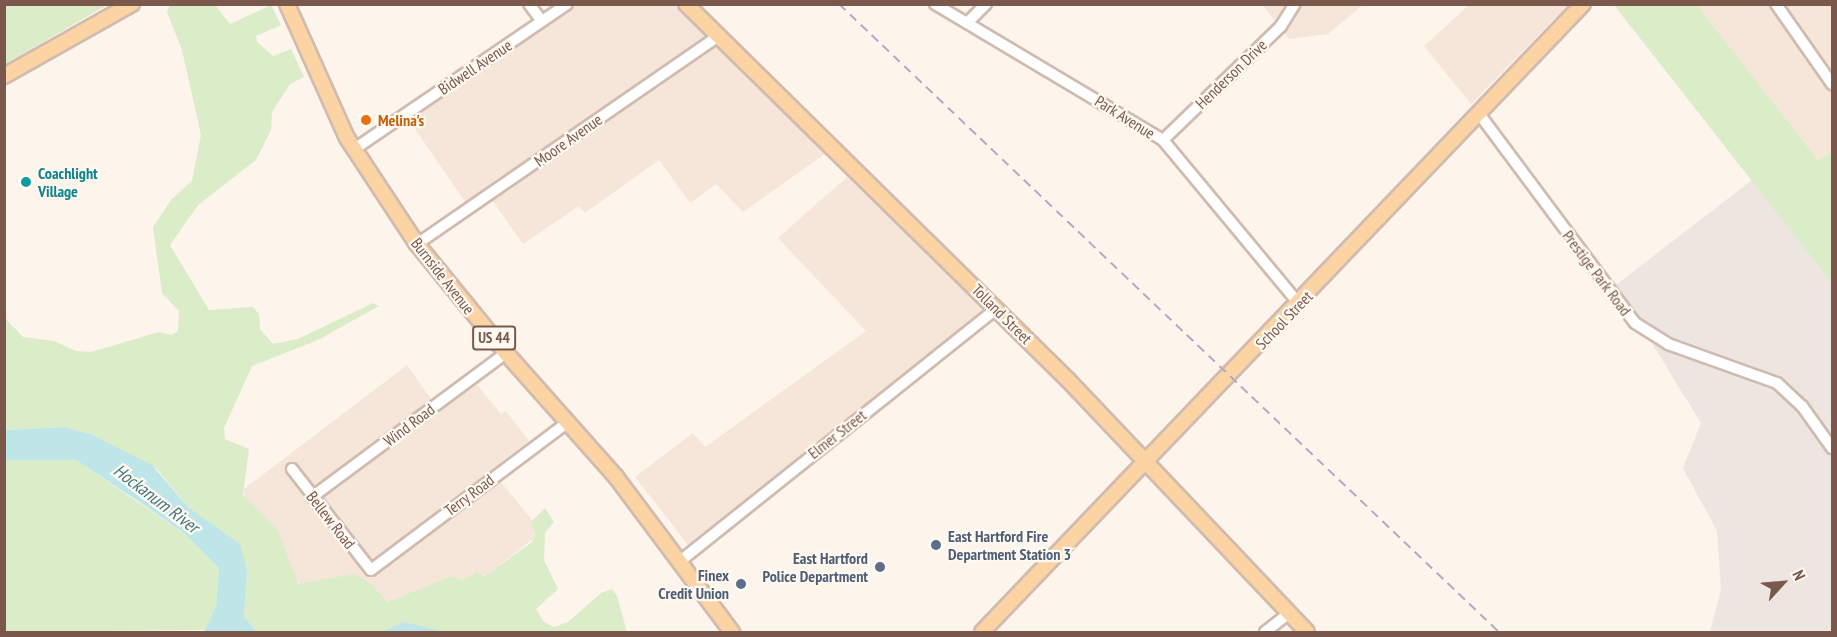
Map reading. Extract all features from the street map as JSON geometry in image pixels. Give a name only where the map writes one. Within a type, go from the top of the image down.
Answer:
[{"type":"main road","points":[[4,75],[132,4]]},
{"type":"main road","name":"Burnside Avenue","points":[[287,4],[353,150],[417,244],[506,353],[615,477],[732,633]]},
{"type":"main road","name":"Tolland Street","points":[[686,4],[997,308],[1148,461],[1307,633]]},
{"type":"main road","name":"School Street","points":[[982,633],[1095,511],[1148,461],[1480,116],[1583,4]]},
{"type":"street","points":[[529,4],[542,21]]},
{"type":"street","name":"Bidwell Avenue","points":[[353,150],[567,4]]},
{"type":"street","name":"Park Avenue","points":[[935,4],[1163,141],[1299,304]]},
{"type":"street","points":[[967,23],[986,4]]},
{"type":"street","name":"Henderson Drive","points":[[1163,141],[1281,26],[1295,4]]},
{"type":"street","points":[[1776,4],[1833,84]]},
{"type":"street","name":"Moore Avenue","points":[[417,244],[718,36]]},
{"type":"street","name":"Prestige Park Road","points":[[1480,116],[1635,323],[1668,344],[1778,383],[1802,405],[1833,448]]},
{"type":"street","name":"Elmer Street","points":[[679,561],[997,308]]},
{"type":"street","name":"Wind Road","points":[[312,497],[506,353]]},
{"type":"street","name":"Terry Road","points":[[371,570],[568,422]]},
{"type":"street","name":"Bellew Road","points":[[292,468],[312,497],[371,570]]},
{"type":"street","points":[[1265,633],[1288,614]]},
{"type":"shaded area","points":[[577,5],[676,5],[825,154],[743,212],[716,184],[690,203],[659,160],[585,213],[579,206],[523,244],[485,190],[466,203],[409,120]]},
{"type":"shaded area","points":[[1263,5],[1363,5],[1328,34],[1289,39]]},
{"type":"shaded area","points":[[1469,5],[1568,5],[1471,104],[1424,46]]},
{"type":"shaded area","points":[[1697,5],[1832,5],[1832,152],[1818,160]]},
{"type":"shaded area","points":[[847,177],[985,308],[689,546],[635,477],[693,433],[705,447],[866,331],[778,238]]},
{"type":"shaded area","points":[[1752,180],[1832,283],[1832,632],[1710,632],[1721,589],[1717,531],[1683,468],[1701,423],[1616,285]]},
{"type":"shaded area","points":[[407,365],[438,409],[474,381],[501,414],[506,411],[529,441],[491,470],[532,520],[535,537],[487,575],[472,574],[462,580],[451,576],[387,602],[372,584],[354,574],[300,585],[292,573],[278,530],[245,498],[244,489]]},
{"type":"green space","points":[[5,4],[107,4],[107,5],[5,64]]},
{"type":"green space","points":[[170,5],[215,5],[230,24],[271,5],[281,25],[256,36],[257,42],[273,56],[291,49],[304,77],[290,84],[272,112],[271,130],[256,160],[198,205],[170,245],[209,310],[253,307],[259,314],[260,329],[273,344],[298,339],[373,303],[379,306],[318,340],[252,366],[224,428],[225,439],[249,449],[243,495],[278,530],[298,584],[354,574],[372,584],[387,602],[451,576],[462,580],[477,572],[485,576],[532,542],[535,534],[531,522],[545,508],[554,522],[545,533],[544,560],[558,589],[536,609],[544,622],[554,627],[568,622],[601,593],[612,589],[617,596],[627,632],[439,632],[404,622],[381,632],[257,632],[244,616],[247,571],[211,525],[189,508],[157,469],[91,434],[64,427],[5,430],[4,317],[23,337],[54,341],[76,351],[91,352],[159,332],[171,335],[178,331],[179,311],[162,293],[153,227],[172,199],[192,181],[201,135],[182,50],[167,12]]},
{"type":"green space","points":[[1614,5],[1697,5],[1818,160],[1832,152],[1832,283]]},
{"type":"green space","points":[[4,460],[76,460],[185,534],[219,568],[216,607],[207,630],[5,632]]},
{"type":"water","name":"Hockanum River","points":[[64,427],[91,434],[152,465],[189,508],[240,544],[247,571],[244,616],[257,632],[204,632],[216,607],[219,568],[185,534],[141,503],[76,460],[5,460],[5,430]]},
{"type":"water","points":[[404,622],[437,630],[439,632],[381,632]]},
{"type":"railway","points":[[839,4],[1499,632]]},
{"type":"place","name":"Melina's","points":[[366,120]]},
{"type":"place","name":"Coachlight Village","points":[[26,182]]},
{"type":"place","name":"East Hartford Fire Department Station 3","points":[[936,545]]},
{"type":"place","name":"East Hartford Police Department","points":[[880,567]]},
{"type":"place","name":"Finex Credit Union","points":[[741,584]]}]
